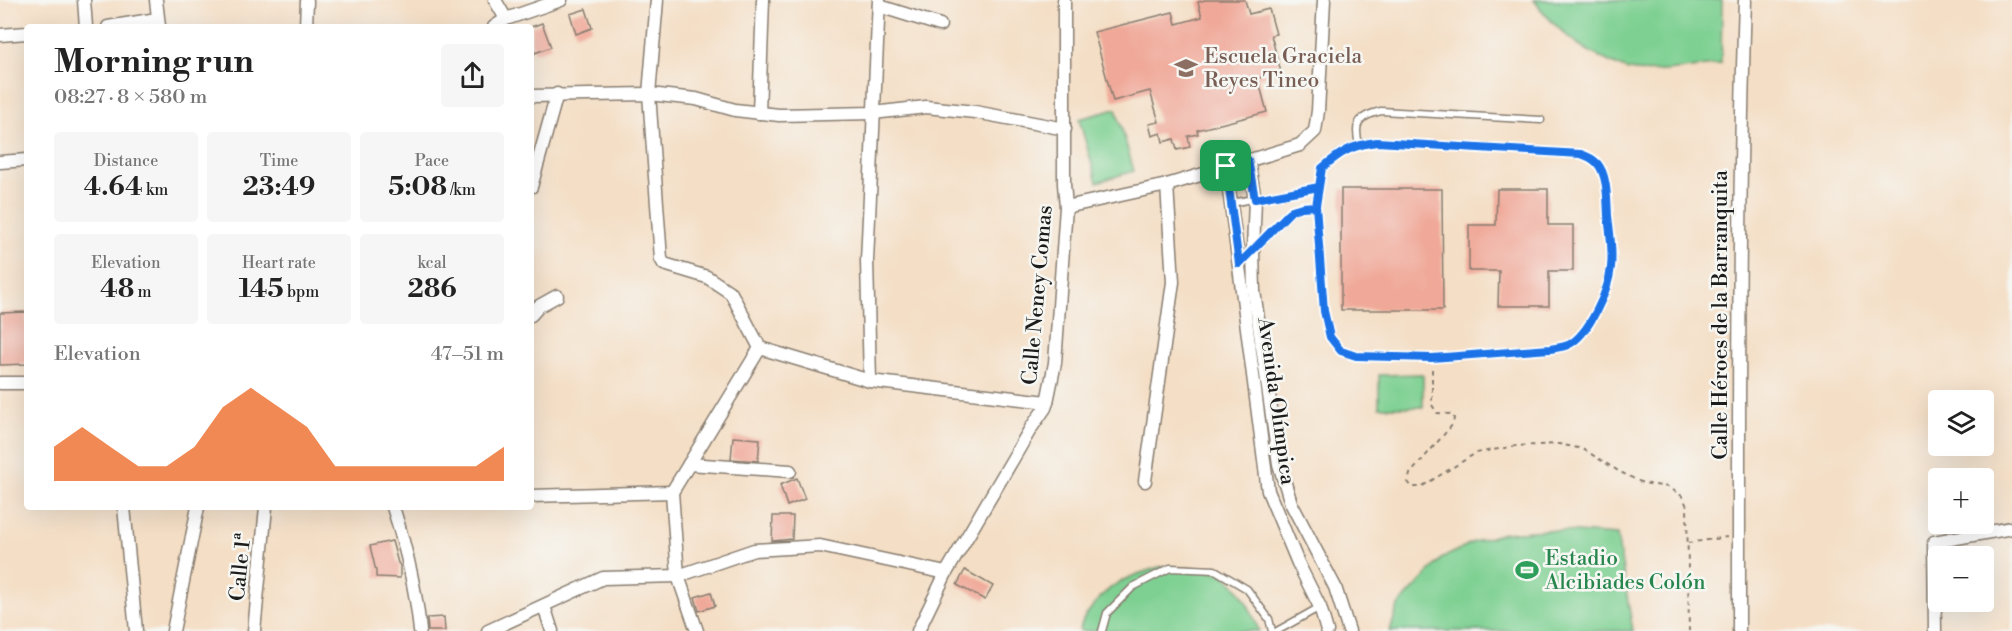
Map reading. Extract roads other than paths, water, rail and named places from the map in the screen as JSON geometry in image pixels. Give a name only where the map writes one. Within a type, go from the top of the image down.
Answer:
[{"type":"street","points":[[84,0],[86,24]]},
{"type":"street","points":[[156,0],[158,23]]},
{"type":"street","points":[[306,24],[307,0]]},
{"type":"street","points":[[495,0],[506,19]]},
{"type":"street","points":[[498,24],[534,4],[561,0]]},
{"type":"street","points":[[657,0],[649,94],[661,258],[664,264],[708,277],[731,292],[760,348],[870,381],[1047,402]]},
{"type":"street","points":[[759,113],[763,0]]},
{"type":"street","name":"Calle Neney Comas","points":[[918,631],[945,573],[1047,402],[1055,363],[1066,207],[1064,0]]},
{"type":"street","points":[[1066,207],[1167,185],[1300,145],[1315,131],[1324,0]]},
{"type":"street","name":"Calle Héroes de la Barranquita","points":[[1739,631],[1740,137],[1745,0]]},
{"type":"street","points":[[870,381],[867,261],[879,3],[940,25]]},
{"type":"street","points":[[0,35],[24,33]]},
{"type":"street","points":[[534,176],[557,94]]},
{"type":"street","points":[[534,96],[649,94],[696,99],[735,110],[779,115],[873,113],[926,107],[975,112],[1065,129]]},
{"type":"street","points":[[0,162],[24,160]]},
{"type":"street","points":[[1248,160],[1255,199],[1254,291],[1279,464],[1291,503],[1335,586],[1349,631]]},
{"type":"street","name":"Avenida Olímpica","points":[[1226,166],[1268,491],[1320,607],[1327,631]]},
{"type":"street","points":[[1145,481],[1173,282],[1167,185]]},
{"type":"street","points":[[534,312],[539,306],[557,296]]},
{"type":"street","points":[[697,631],[678,576],[672,492],[760,348]]},
{"type":"street","points":[[0,383],[24,383]]},
{"type":"street","points":[[689,464],[790,471]]},
{"type":"street","points":[[534,496],[672,492]]},
{"type":"street","points":[[124,510],[136,631]]},
{"type":"street","points":[[172,631],[197,510]]},
{"type":"street","name":"Calle 1ª","points":[[254,631],[266,510]]},
{"type":"street","points":[[394,510],[410,560],[420,631]]},
{"type":"street","points":[[1935,631],[1934,542],[2012,528]]},
{"type":"street","points":[[488,631],[603,578],[678,576],[754,550],[820,546],[945,573]]},
{"type":"street","points":[[544,606],[552,631]]},
{"type":"lane","points":[[1359,144],[1357,127],[1361,119],[1381,111],[1541,120]]},
{"type":"lane","points":[[1377,142],[1581,154],[1596,161],[1602,169],[1611,242],[1611,266],[1607,287],[1590,323],[1568,345],[1550,349],[1432,358],[1356,356],[1341,351],[1330,337],[1324,311],[1316,206],[1322,168],[1340,153],[1359,144],[1377,142]]},
{"type":"lane","points":[[1231,203],[1319,187]]},
{"type":"lane","points":[[1239,264],[1292,210],[1316,206]]},
{"type":"lane","points":[[1102,631],[1107,613],[1133,587],[1170,568],[1215,570],[1247,589],[1275,631],[1320,607]]},
{"type":"place","name":"Escuela Graciela Reyes Tineo","points":[[1186,68]]},
{"type":"place","name":"Estadio Alcibiades Colón","points":[[1527,570]]}]
